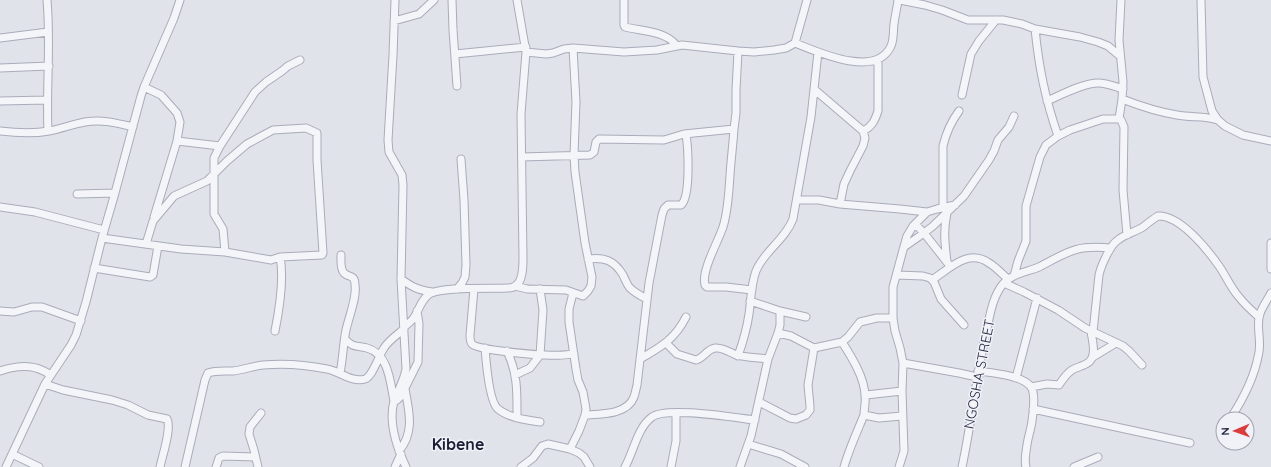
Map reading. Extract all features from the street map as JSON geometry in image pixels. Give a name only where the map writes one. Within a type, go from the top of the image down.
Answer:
[{"type":"street","points":[[47,0],[49,66],[47,100],[48,131]]},
{"type":"street","points":[[6,467],[50,375],[71,345],[76,335],[144,87],[174,18],[180,0]]},
{"type":"street","points":[[395,0],[388,140],[389,152],[391,158],[402,175],[403,185],[401,279],[406,369],[394,403],[392,416],[393,427],[400,453],[406,467]]},
{"type":"street","points":[[394,21],[419,14],[434,0]]},
{"type":"street","points":[[452,0],[458,86]]},
{"type":"street","points":[[515,286],[521,277],[524,258],[521,114],[526,50],[517,0]]},
{"type":"street","points":[[624,0],[625,27],[661,35],[673,41],[676,45]]},
{"type":"street","points":[[455,54],[526,50],[546,54],[573,48],[624,52],[657,50],[676,45],[689,45],[738,51],[774,50],[786,48],[795,43],[807,0]]},
{"type":"street","points":[[795,43],[838,59],[865,62],[878,59],[885,54],[892,44],[899,0],[946,11],[968,20],[1010,21],[1035,29],[1080,37],[1108,46],[1120,56]]},
{"type":"street","points":[[1121,0],[1118,29],[1123,89],[1119,120],[1121,120],[1124,127],[1123,190],[1127,235]]},
{"type":"street","points":[[1201,0],[1203,77],[1210,106],[1218,120],[1225,126],[1243,135],[1271,140]]},
{"type":"street","points":[[962,95],[971,54],[979,41],[996,20]]},
{"type":"street","points":[[1035,29],[1040,74],[1058,136]]},
{"type":"street","points":[[0,38],[48,32]]},
{"type":"street","points":[[401,279],[414,288],[432,292],[457,289],[495,289],[515,286],[566,290],[583,296],[588,291],[591,286],[592,277],[577,192],[574,155],[576,102],[573,48]]},
{"type":"street","points":[[738,51],[736,113],[726,213],[723,227],[709,259],[704,283],[707,287],[726,286],[752,290]]},
{"type":"street","points":[[738,356],[745,335],[756,272],[770,249],[778,243],[790,227],[793,219],[815,90],[818,52]]},
{"type":"street","points":[[863,131],[871,126],[878,111],[878,59]]},
{"type":"street","points":[[224,252],[223,229],[214,214],[214,158],[220,146],[255,92],[288,66],[300,60]]},
{"type":"street","points":[[0,68],[49,66]]},
{"type":"street","points":[[1047,101],[1088,84],[1107,84],[1123,89]]},
{"type":"street","points":[[144,87],[161,95],[177,113],[180,122],[177,141],[146,244]]},
{"type":"street","points":[[815,90],[863,131],[865,138],[863,146],[844,184],[840,204]]},
{"type":"street","points":[[1122,99],[1139,106],[1169,114],[1179,116],[1208,117],[1218,120]]},
{"type":"street","points":[[0,101],[47,100]]},
{"type":"street","points":[[948,264],[944,236],[945,210],[943,146],[949,127],[959,111]]},
{"type":"street","points":[[797,200],[819,200],[840,204],[900,208],[927,212],[945,210],[955,205],[964,196],[989,160],[998,140],[1009,126],[1014,116]]},
{"type":"street","name":"NGOSHA STREET","points":[[962,467],[984,339],[996,294],[1008,279],[1018,261],[1026,241],[1026,206],[1042,152],[1046,145],[1058,136],[1070,130],[1103,119],[1114,118],[1119,120]]},
{"type":"street","points":[[0,131],[35,133],[86,122],[110,121],[133,127]]},
{"type":"street","points":[[102,238],[158,246],[224,252],[271,260],[280,257],[322,255],[324,253],[317,160],[317,133],[306,128],[273,130],[247,144],[207,181],[174,196],[153,221]]},
{"type":"street","points":[[522,157],[592,154],[597,140],[599,139],[664,140],[686,134],[734,129]]},
{"type":"street","points":[[585,415],[614,411],[623,408],[630,404],[634,397],[637,385],[646,298],[651,267],[664,209],[668,205],[681,205],[684,200],[688,168],[686,134]]},
{"type":"street","points":[[177,141],[220,146]]},
{"type":"street","points":[[457,289],[465,277],[466,265],[461,159]]},
{"type":"street","points":[[77,194],[115,193]]},
{"type":"street","points":[[0,207],[35,212],[104,230]]},
{"type":"street","points":[[904,247],[924,233],[945,210]]},
{"type":"street","points":[[899,467],[904,451],[902,416],[903,363],[892,318],[893,287],[907,236],[915,224],[927,212]]},
{"type":"street","points":[[1093,357],[1092,332],[1101,266],[1109,253],[1110,248],[1118,240],[1143,227],[1158,216],[1168,217],[1180,224],[1195,237],[1218,265],[1238,296],[1259,317]]},
{"type":"street","points":[[915,224],[924,233],[948,264]]},
{"type":"street","points":[[1271,243],[1271,269]]},
{"type":"street","points":[[94,268],[150,277],[153,275],[158,246]]},
{"type":"street","points":[[1008,279],[1037,268],[1075,249],[1086,247],[1110,248]]},
{"type":"street","points":[[340,373],[356,285],[353,278],[342,270],[341,255]]},
{"type":"street","points":[[275,331],[282,277],[280,257]]},
{"type":"street","points":[[932,280],[948,264],[974,257],[982,259],[990,263],[1008,279],[1037,298],[1092,332],[1129,351],[1142,365]]},
{"type":"street","points":[[588,259],[600,258],[612,263],[622,274],[630,288],[637,294],[646,298]]},
{"type":"street","points":[[897,275],[924,276],[932,280],[941,299],[964,325]]},
{"type":"street","points":[[474,289],[470,341],[474,346],[540,355],[574,354]]},
{"type":"street","points":[[515,375],[530,368],[540,355],[543,310],[540,289]]},
{"type":"street","points":[[186,467],[205,380],[208,373],[278,364],[326,368],[353,379],[364,379],[371,373],[390,340],[414,318],[424,299],[432,292]]},
{"type":"street","points":[[570,449],[585,415],[585,402],[578,380],[568,317],[573,293]]},
{"type":"street","points":[[1235,411],[1244,396],[1256,369],[1259,350],[1259,317],[1261,310],[1271,293]]},
{"type":"street","points":[[1016,378],[1037,298]]},
{"type":"street","points":[[750,301],[780,311],[806,317]]},
{"type":"street","points":[[0,311],[14,312],[32,307],[42,307],[80,321]]},
{"type":"street","points":[[394,403],[401,396],[418,362],[419,324],[417,311]]},
{"type":"street","points":[[740,467],[755,420],[768,359],[778,333],[780,325],[780,311]]},
{"type":"street","points":[[640,359],[666,343],[680,328],[686,317]]},
{"type":"street","points":[[778,333],[791,336],[814,348],[842,342],[860,322],[877,318],[892,318]]},
{"type":"street","points":[[345,339],[354,346],[368,348],[380,355],[390,377],[394,403]]},
{"type":"street","points":[[842,342],[852,357],[860,375],[866,395],[864,415],[859,430],[848,453],[844,467]]},
{"type":"street","points":[[666,343],[677,354],[696,360],[708,351],[715,348],[724,349],[738,356],[768,359]]},
{"type":"street","points":[[1031,387],[1047,384],[1059,384],[1071,371],[1089,362],[1093,357],[1116,343]]},
{"type":"street","points":[[485,348],[489,384],[496,406],[500,410],[517,418],[540,422]]},
{"type":"street","points":[[759,402],[790,418],[796,419],[806,415],[810,410],[808,385],[814,348]]},
{"type":"street","points":[[507,351],[512,361],[515,375],[517,390],[517,418]]},
{"type":"street","points":[[903,363],[959,373],[1016,378],[1023,380],[1031,387],[1033,395],[1033,409],[1028,439],[1026,467]]},
{"type":"street","points":[[0,371],[8,368],[28,367],[36,368],[50,375]]},
{"type":"street","points":[[46,384],[63,390],[112,400],[128,405],[148,415],[167,419],[169,422],[168,432],[160,467]]},
{"type":"street","points":[[396,467],[400,453],[407,440],[409,428],[408,406],[405,389]]},
{"type":"street","points":[[866,395],[902,391]]},
{"type":"street","points":[[1033,409],[1190,443]]},
{"type":"street","points":[[258,467],[249,434],[250,427],[261,413]]},
{"type":"street","points":[[625,467],[631,456],[639,434],[652,417],[660,413],[712,414],[755,420]]},
{"type":"street","points":[[671,467],[676,441],[676,413]]},
{"type":"street","points":[[864,415],[879,418],[902,416]]},
{"type":"street","points":[[521,467],[544,445],[550,444],[579,453],[584,457],[590,467]]},
{"type":"street","points":[[748,444],[781,454],[795,464],[805,467]]},
{"type":"street","points":[[12,454],[40,467]]},
{"type":"street","points":[[216,467],[219,458],[223,456],[255,457]]},
{"type":"street","points":[[1074,467],[1098,457]]},
{"type":"district","name":"Kibene","points":[[458,444]]}]
